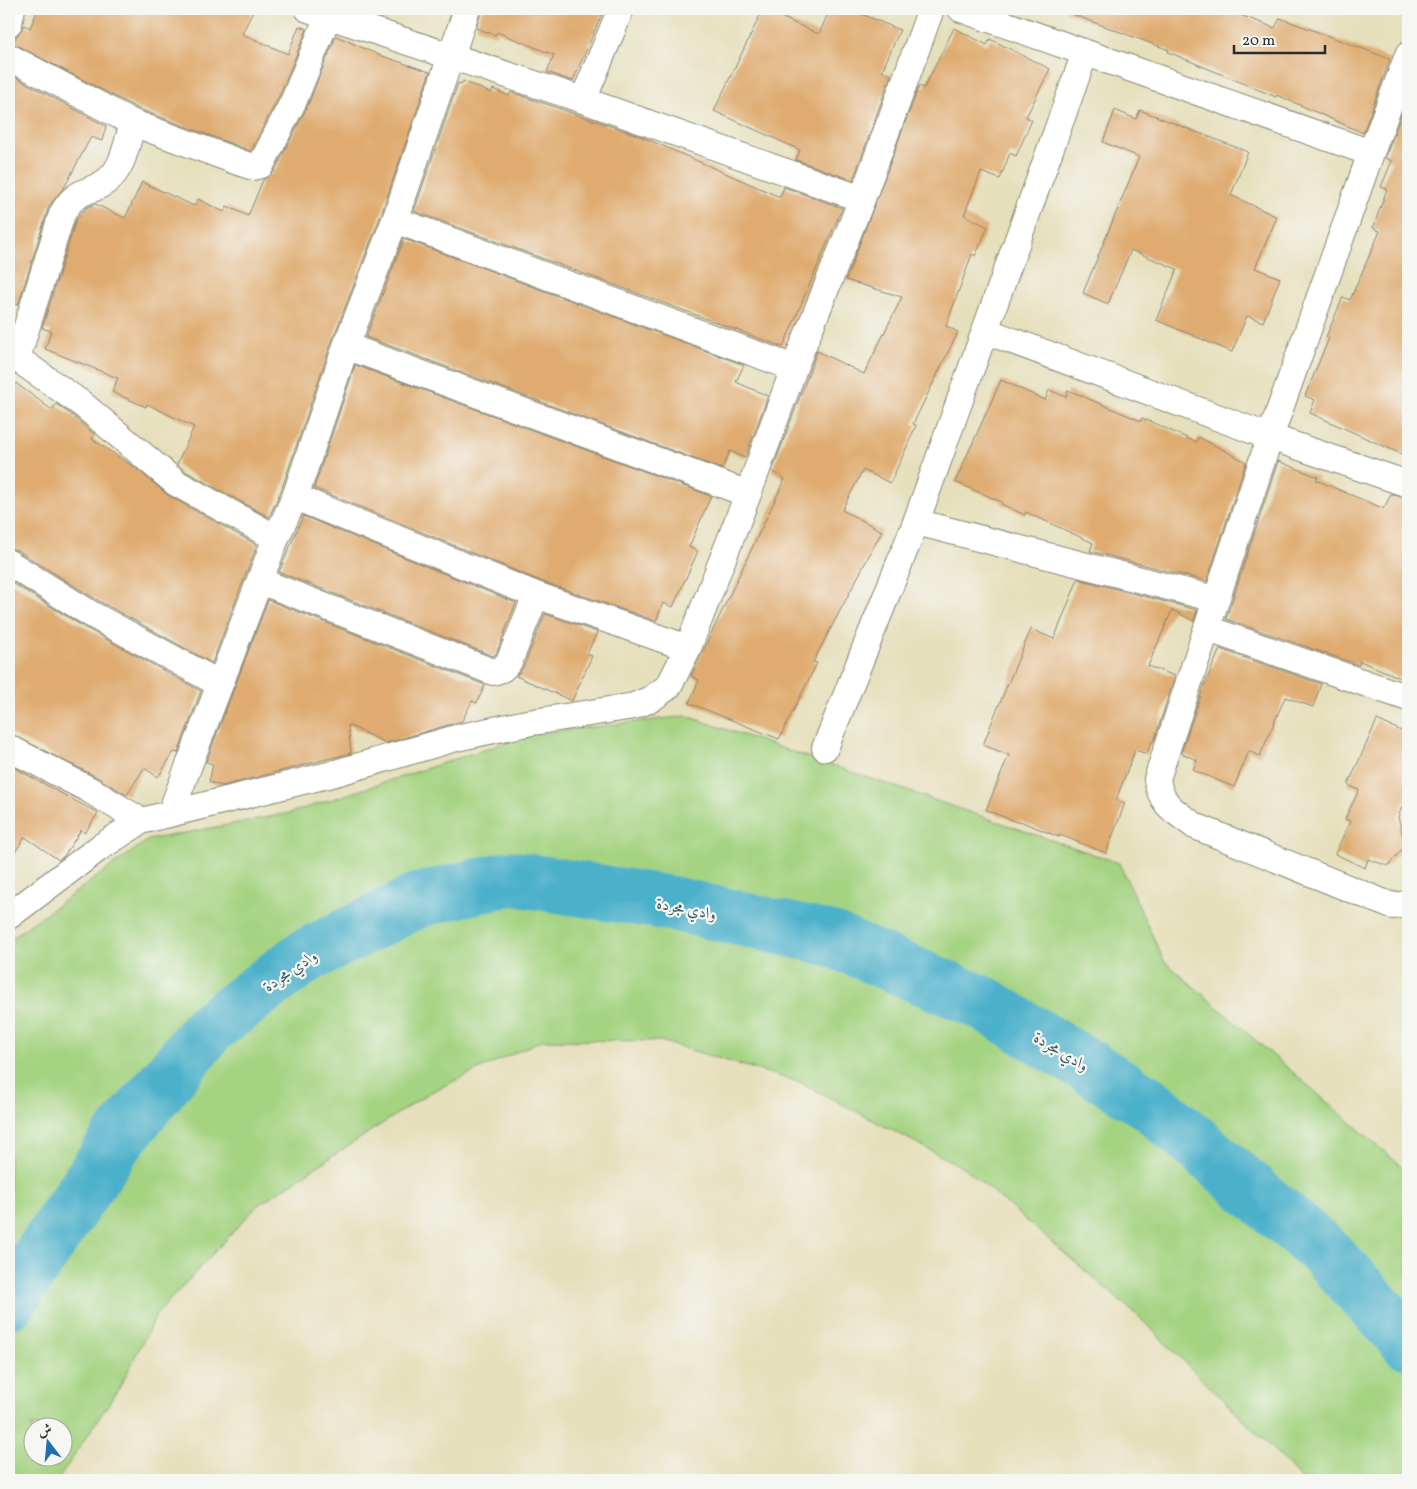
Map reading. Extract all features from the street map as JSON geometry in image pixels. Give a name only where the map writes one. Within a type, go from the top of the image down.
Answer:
[{"type":"street","points":[[9,23],[12,9]]},
{"type":"street","points":[[171,812],[276,538],[295,497],[346,346],[395,220],[467,9]]},
{"type":"street","points":[[583,100],[621,9]]},
{"type":"street","points":[[9,916],[99,848],[141,821],[171,812],[332,774],[456,738],[527,723],[634,706],[650,699],[669,686],[688,648],[748,494],[794,368],[862,199],[931,9]]},
{"type":"street","points":[[961,9],[1234,103],[1371,153]]},
{"type":"street","points":[[9,57],[132,123],[241,164],[261,165],[294,100],[318,12],[583,100],[862,199]]},
{"type":"street","points":[[825,748],[916,522],[1085,53]]},
{"type":"street","points":[[1408,55],[1371,153],[1270,437],[1157,779],[1159,793],[1167,806],[1195,826],[1392,906],[1408,904]]},
{"type":"street","points":[[132,123],[122,159],[116,171],[108,180],[77,194],[69,201],[62,214],[13,355],[82,404],[176,483],[276,538]]},
{"type":"street","points":[[395,220],[794,368]]},
{"type":"street","points":[[986,331],[1270,437],[1408,484]]},
{"type":"street","points":[[346,346],[748,494]]},
{"type":"street","points":[[295,497],[536,595],[688,648]]},
{"type":"street","points":[[916,522],[1215,599]]},
{"type":"street","points":[[9,563],[91,614],[220,684]]},
{"type":"street","points":[[260,581],[493,672],[502,669],[509,662],[536,595]]},
{"type":"street","points":[[1208,629],[1408,698]]},
{"type":"street","points":[[9,748],[88,789],[141,821]]},
{"type":"green space","points":[[687,716],[1119,863],[1164,961],[1408,1172],[1408,1480],[1301,1480],[1286,1462],[1138,1316],[966,1169],[802,1083],[660,1041],[542,1040],[429,1093],[258,1205],[156,1315],[121,1385],[72,1459],[72,1416],[22,1416],[22,1466],[67,1466],[58,1480],[9,1480],[9,940],[148,840],[290,813],[532,734]]},
{"type":"building","points":[[38,9],[254,9],[242,34],[288,54],[299,26],[307,29],[280,94],[251,151],[139,109],[12,43],[24,25],[30,28]]},
{"type":"building","points":[[482,9],[604,9],[573,81],[547,72],[554,55],[497,32],[495,35],[476,28]]},
{"type":"building","points":[[763,9],[819,34],[830,9],[850,9],[900,30],[882,71],[891,75],[853,180],[796,160],[800,150],[714,111]]},
{"type":"building","points":[[1066,9],[1224,9],[1275,28],[1280,18],[1390,59],[1363,133],[1277,95],[1276,97],[1168,52],[1169,50],[1066,12]]},
{"type":"building","points":[[954,28],[987,45],[990,39],[1050,69],[1026,117],[1032,120],[1016,156],[1010,153],[1000,179],[981,172],[964,215],[988,227],[975,256],[972,254],[946,326],[958,332],[913,424],[916,425],[890,483],[863,470],[842,510],[882,531],[813,662],[817,663],[779,739],[689,703],[699,680],[691,676],[785,479],[772,471],[817,351],[864,374],[902,297],[846,280],[919,86],[924,88]]},
{"type":"building","points":[[336,36],[379,55],[430,72],[381,215],[332,341],[281,491],[269,517],[185,471],[177,464],[194,427],[147,404],[146,407],[112,392],[118,378],[45,349],[51,331],[42,328],[76,220],[86,208],[95,204],[125,218],[142,182],[194,206],[198,199],[224,212],[227,206],[248,216],[263,180],[274,172],[307,107]]},
{"type":"building","points":[[9,74],[106,126],[102,141],[91,137],[65,186],[49,206],[18,305],[9,301]]},
{"type":"building","points":[[463,81],[491,93],[493,89],[509,96],[511,92],[640,136],[780,197],[784,187],[842,208],[783,347],[414,211],[458,83],[461,84]]},
{"type":"building","points":[[1408,97],[1408,457],[1310,413],[1315,400],[1305,396],[1329,338],[1326,337],[1343,297],[1350,300],[1380,231],[1373,228],[1387,189],[1381,187],[1392,161],[1385,158]]},
{"type":"building","points":[[1115,110],[1136,119],[1140,110],[1248,152],[1231,195],[1277,217],[1255,268],[1280,278],[1263,322],[1247,316],[1232,352],[1156,320],[1177,269],[1131,250],[1108,304],[1083,293],[1139,157],[1103,142]]},
{"type":"building","points":[[404,239],[744,365],[736,382],[768,396],[745,458],[730,451],[722,469],[366,337]]},
{"type":"building","points":[[355,365],[711,496],[689,547],[698,551],[673,607],[663,603],[656,621],[541,581],[314,488]]},
{"type":"building","points":[[9,378],[52,410],[56,404],[73,416],[95,435],[92,439],[134,467],[169,496],[257,545],[212,663],[99,601],[17,550],[9,548]]},
{"type":"building","points":[[1001,380],[1045,400],[1049,390],[1066,397],[1068,390],[1141,421],[1142,418],[1196,442],[1199,437],[1246,462],[1207,581],[1090,551],[1093,543],[1026,512],[1025,515],[1001,504],[1002,502],[955,482]]},
{"type":"building","points":[[1278,461],[1318,477],[1316,480],[1382,508],[1384,508],[1391,494],[1408,499],[1408,681],[1360,661],[1359,665],[1226,619]]},
{"type":"building","points":[[303,516],[516,603],[496,654],[493,656],[279,572]]},
{"type":"building","points":[[1078,579],[1197,610],[1194,621],[1172,610],[1148,666],[1175,676],[1154,741],[1152,741],[1147,754],[1135,750],[1116,800],[1125,803],[1106,853],[986,810],[1009,755],[983,745],[996,712],[1031,629],[1054,639]]},
{"type":"building","points":[[9,581],[84,627],[201,691],[178,753],[174,752],[158,777],[144,768],[127,795],[95,776],[9,733]]},
{"type":"building","points":[[268,600],[485,685],[477,703],[472,701],[462,721],[386,743],[348,725],[351,753],[222,786],[209,782],[213,764],[206,762]]},
{"type":"building","points":[[545,614],[597,632],[587,654],[592,656],[572,701],[516,676],[523,668]]},
{"type":"building","points":[[1220,649],[1321,684],[1313,707],[1285,697],[1260,756],[1249,751],[1234,787],[1193,770],[1197,760],[1181,753],[1204,686]]},
{"type":"building","points":[[1377,720],[1408,734],[1408,793],[1398,817],[1404,841],[1403,848],[1388,866],[1368,859],[1365,868],[1335,854],[1350,821],[1345,819],[1359,790],[1348,785]]},
{"type":"building","points":[[9,765],[98,813],[85,833],[81,830],[64,856],[59,860],[25,837],[9,861]]},
{"type":"waterway","name":"وادي مجردة","points":[[9,1302],[116,1142],[209,1028],[304,957],[419,900],[511,878],[674,904],[831,939],[985,1004],[1150,1104],[1326,1253],[1408,1342]]}]
